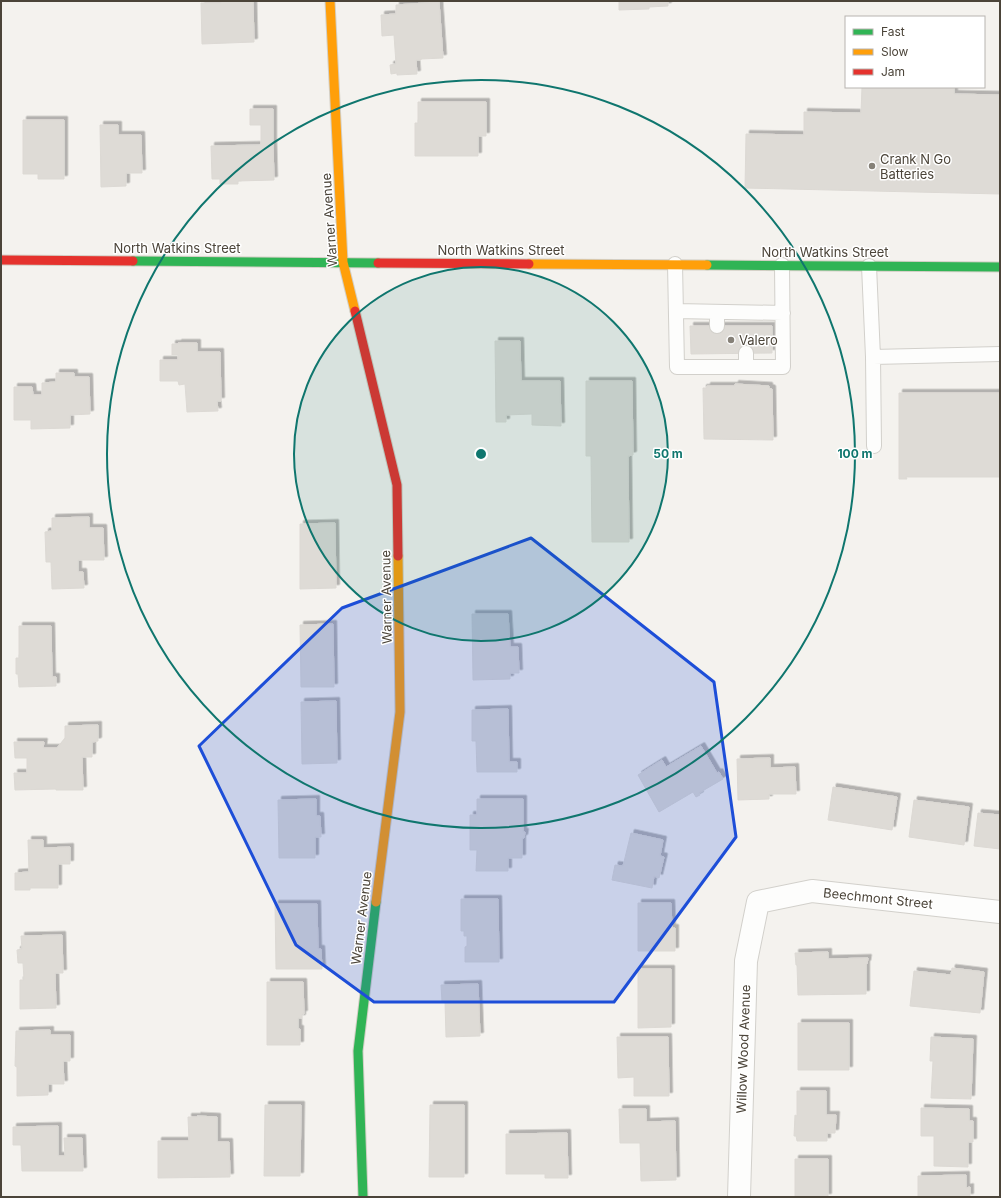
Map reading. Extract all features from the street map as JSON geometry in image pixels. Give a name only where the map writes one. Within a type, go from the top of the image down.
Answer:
[{"type":"street","name":"Warner Avenue","points":[[330,1],[343,262],[397,485],[400,712],[358,1050],[363,1197]]},
{"type":"street","name":"North Watkins Street","points":[[1,260],[1000,267]]},
{"type":"street","name":"Beechmont Street","points":[[758,902],[812,891],[1000,912]]},
{"type":"street","name":"Willow Wood Avenue","points":[[739,1197],[746,961],[758,902]]},
{"type":"lane","points":[[675,264],[677,367],[716,360],[746,360],[783,367],[782,265]]},
{"type":"lane","points":[[869,266],[873,357],[874,446]]},
{"type":"lane","points":[[676,311],[717,319],[747,320],[783,314]]},
{"type":"lane","points":[[873,357],[1000,354]]},
{"type":"highlighted area","points":[[531,538],[714,682],[736,837],[614,1002],[374,1002],[296,945],[199,746],[342,608]]},
{"type":"building","points":[[221,1],[253,1],[254,42],[202,44],[201,3],[221,3]]},
{"type":"building","points":[[619,1],[668,1],[668,6],[649,7],[649,9],[619,10]]},
{"type":"building","points":[[439,2],[443,58],[416,60],[417,74],[391,74],[390,65],[396,64],[394,35],[382,36],[381,15],[396,14],[396,5]]},
{"type":"building","points":[[862,88],[954,88],[954,94],[1000,95],[1000,194],[745,188],[746,134],[804,135],[804,112],[861,113]]},
{"type":"building","points":[[418,102],[486,102],[486,136],[478,136],[478,156],[415,156],[415,123],[418,123]]},
{"type":"building","points":[[250,109],[273,109],[274,180],[238,181],[238,184],[220,184],[220,179],[212,179],[211,146],[260,145],[261,143],[261,125],[250,125]]},
{"type":"building","points":[[23,120],[64,120],[64,179],[38,179],[38,174],[23,174]]},
{"type":"building","points":[[100,125],[118,125],[118,135],[141,135],[142,173],[126,173],[126,186],[101,187]]},
{"type":"building","name":"Valero","points":[[690,326],[772,326],[772,353],[691,354]]},
{"type":"building","points":[[495,341],[520,341],[521,381],[560,381],[561,426],[532,425],[532,414],[506,415],[506,422],[496,422]]},
{"type":"building","points":[[197,343],[197,352],[220,352],[221,401],[217,401],[218,411],[187,412],[185,384],[179,385],[178,381],[160,381],[160,360],[178,360],[178,355],[172,355],[172,344]]},
{"type":"building","points":[[56,373],[74,373],[74,377],[89,377],[90,414],[70,415],[70,428],[31,429],[31,420],[14,420],[14,387],[32,387],[33,395],[42,395],[42,383],[56,382]]},
{"type":"building","points":[[586,381],[632,381],[633,455],[628,456],[629,542],[592,542],[591,456],[586,456]]},
{"type":"building","points":[[735,384],[769,386],[769,388],[772,389],[773,440],[704,439],[703,388],[707,388],[707,386],[735,386]]},
{"type":"building","points":[[899,393],[1000,393],[1000,477],[906,477],[907,479],[899,479]]},
{"type":"building","points":[[89,517],[89,528],[103,528],[104,560],[78,560],[78,572],[83,572],[84,588],[52,589],[51,562],[46,562],[45,532],[52,531],[52,518]]},
{"type":"building","points":[[335,523],[336,588],[300,589],[300,524]]},
{"type":"building","points":[[472,614],[508,614],[510,647],[518,647],[519,673],[510,673],[510,679],[473,680]]},
{"type":"building","points":[[333,624],[334,687],[301,687],[300,625]]},
{"type":"building","points":[[19,626],[51,626],[52,677],[56,677],[56,686],[19,687],[18,674],[16,674],[16,658],[19,658]]},
{"type":"building","points":[[336,701],[337,763],[302,764],[301,702]]},
{"type":"building","points":[[508,709],[509,762],[517,762],[517,772],[477,772],[476,741],[472,741],[472,710]]},
{"type":"building","points":[[98,725],[98,741],[92,742],[92,757],[82,757],[83,790],[15,790],[14,773],[27,773],[27,758],[15,758],[14,742],[44,742],[43,748],[57,748],[65,738],[65,726]]},
{"type":"building","points":[[701,746],[717,773],[719,772],[723,779],[699,793],[700,795],[696,797],[693,792],[659,812],[638,775],[662,760],[666,767]]},
{"type":"building","points":[[770,758],[770,768],[795,767],[796,794],[769,794],[769,799],[738,800],[737,759]]},
{"type":"building","points":[[833,787],[897,797],[892,830],[828,820]]},
{"type":"building","points":[[316,799],[316,816],[320,816],[321,837],[315,837],[315,858],[279,858],[278,800]]},
{"type":"building","points":[[477,799],[523,799],[523,832],[525,832],[524,838],[522,838],[522,858],[508,858],[508,871],[476,871],[477,850],[470,850],[470,815],[477,815]]},
{"type":"building","points":[[914,800],[969,807],[964,845],[909,837]]},
{"type":"building","points":[[978,813],[1000,815],[1000,849],[974,846]]},
{"type":"building","points":[[631,833],[663,840],[660,856],[664,857],[659,878],[654,876],[652,888],[612,880],[615,865],[623,866]]},
{"type":"building","points":[[28,840],[43,840],[43,848],[70,847],[70,864],[58,864],[58,888],[30,888],[30,890],[15,890],[15,873],[29,872]]},
{"type":"building","points":[[461,899],[498,899],[499,962],[465,962],[467,936],[464,936],[464,931],[461,931]]},
{"type":"building","points":[[638,903],[671,903],[672,928],[675,928],[675,951],[638,951]]},
{"type":"building","points":[[275,904],[317,904],[318,949],[321,949],[322,969],[276,969]]},
{"type":"building","points":[[62,935],[63,973],[55,973],[56,1008],[20,1009],[20,980],[24,980],[23,963],[18,963],[17,950],[22,949],[21,936]]},
{"type":"building","points":[[828,952],[828,959],[868,958],[866,964],[866,994],[798,995],[795,953]]},
{"type":"building","points":[[952,968],[984,972],[980,1013],[910,1006],[914,971],[951,975]]},
{"type":"building","points":[[638,969],[671,969],[671,1027],[638,1028]]},
{"type":"building","points":[[267,982],[303,982],[304,1014],[302,1014],[302,1018],[298,1018],[300,1045],[267,1045]]},
{"type":"building","points":[[478,984],[480,1036],[446,1037],[445,1002],[442,1002],[441,985]]},
{"type":"building","points":[[798,1023],[849,1023],[849,1070],[798,1070]]},
{"type":"building","points":[[50,1030],[50,1035],[70,1035],[70,1061],[63,1061],[64,1084],[48,1084],[48,1095],[17,1096],[17,1067],[15,1066],[16,1031]]},
{"type":"building","points":[[617,1037],[668,1037],[669,1096],[634,1096],[634,1077],[618,1078]]},
{"type":"building","points":[[931,1037],[973,1039],[971,1099],[931,1098],[933,1061],[930,1061]]},
{"type":"building","points":[[797,1091],[826,1091],[826,1115],[836,1115],[835,1133],[827,1133],[827,1141],[797,1141],[796,1136],[794,1136],[795,1115],[797,1116]]},
{"type":"building","points":[[265,1105],[301,1105],[300,1176],[264,1176]]},
{"type":"building","points":[[430,1105],[464,1105],[464,1177],[429,1177]]},
{"type":"building","points":[[921,1108],[969,1109],[969,1121],[973,1121],[973,1142],[968,1142],[968,1167],[934,1166],[934,1136],[921,1136]]},
{"type":"building","points":[[619,1109],[646,1109],[646,1122],[675,1121],[676,1180],[641,1181],[640,1143],[620,1143]]},
{"type":"building","points":[[197,1116],[217,1117],[217,1142],[229,1142],[230,1177],[158,1178],[158,1141],[189,1141],[188,1117],[198,1117]]},
{"type":"building","points":[[58,1126],[58,1156],[65,1156],[64,1138],[82,1138],[83,1171],[22,1171],[21,1145],[13,1145],[13,1127]]},
{"type":"building","points":[[567,1133],[568,1178],[545,1178],[545,1174],[506,1174],[506,1134]]},
{"type":"building","points":[[795,1159],[828,1159],[828,1197],[795,1197]]},
{"type":"building","points":[[966,1175],[966,1188],[970,1187],[970,1197],[918,1197],[918,1176]]},
{"type":"traffic: fast","points":[[133,261],[378,263]]},
{"type":"traffic: fast","points":[[707,265],[1000,267]]},
{"type":"traffic: fast","points":[[363,1197],[358,1051],[376,902]]},
{"type":"traffic: slow","points":[[330,1],[343,262],[355,311]]},
{"type":"traffic: slow","points":[[529,264],[707,265]]},
{"type":"traffic: slow","points":[[376,902],[400,712],[398,556]]},
{"type":"traffic: jam","points":[[1,260],[133,261]]},
{"type":"traffic: jam","points":[[378,263],[529,264]]},
{"type":"traffic: jam","points":[[355,311],[397,485],[398,556]]},
{"type":"place","name":"Crank N Go Batteries","points":[[872,166]]},
{"type":"place","name":"Valero","points":[[731,340]]}]
